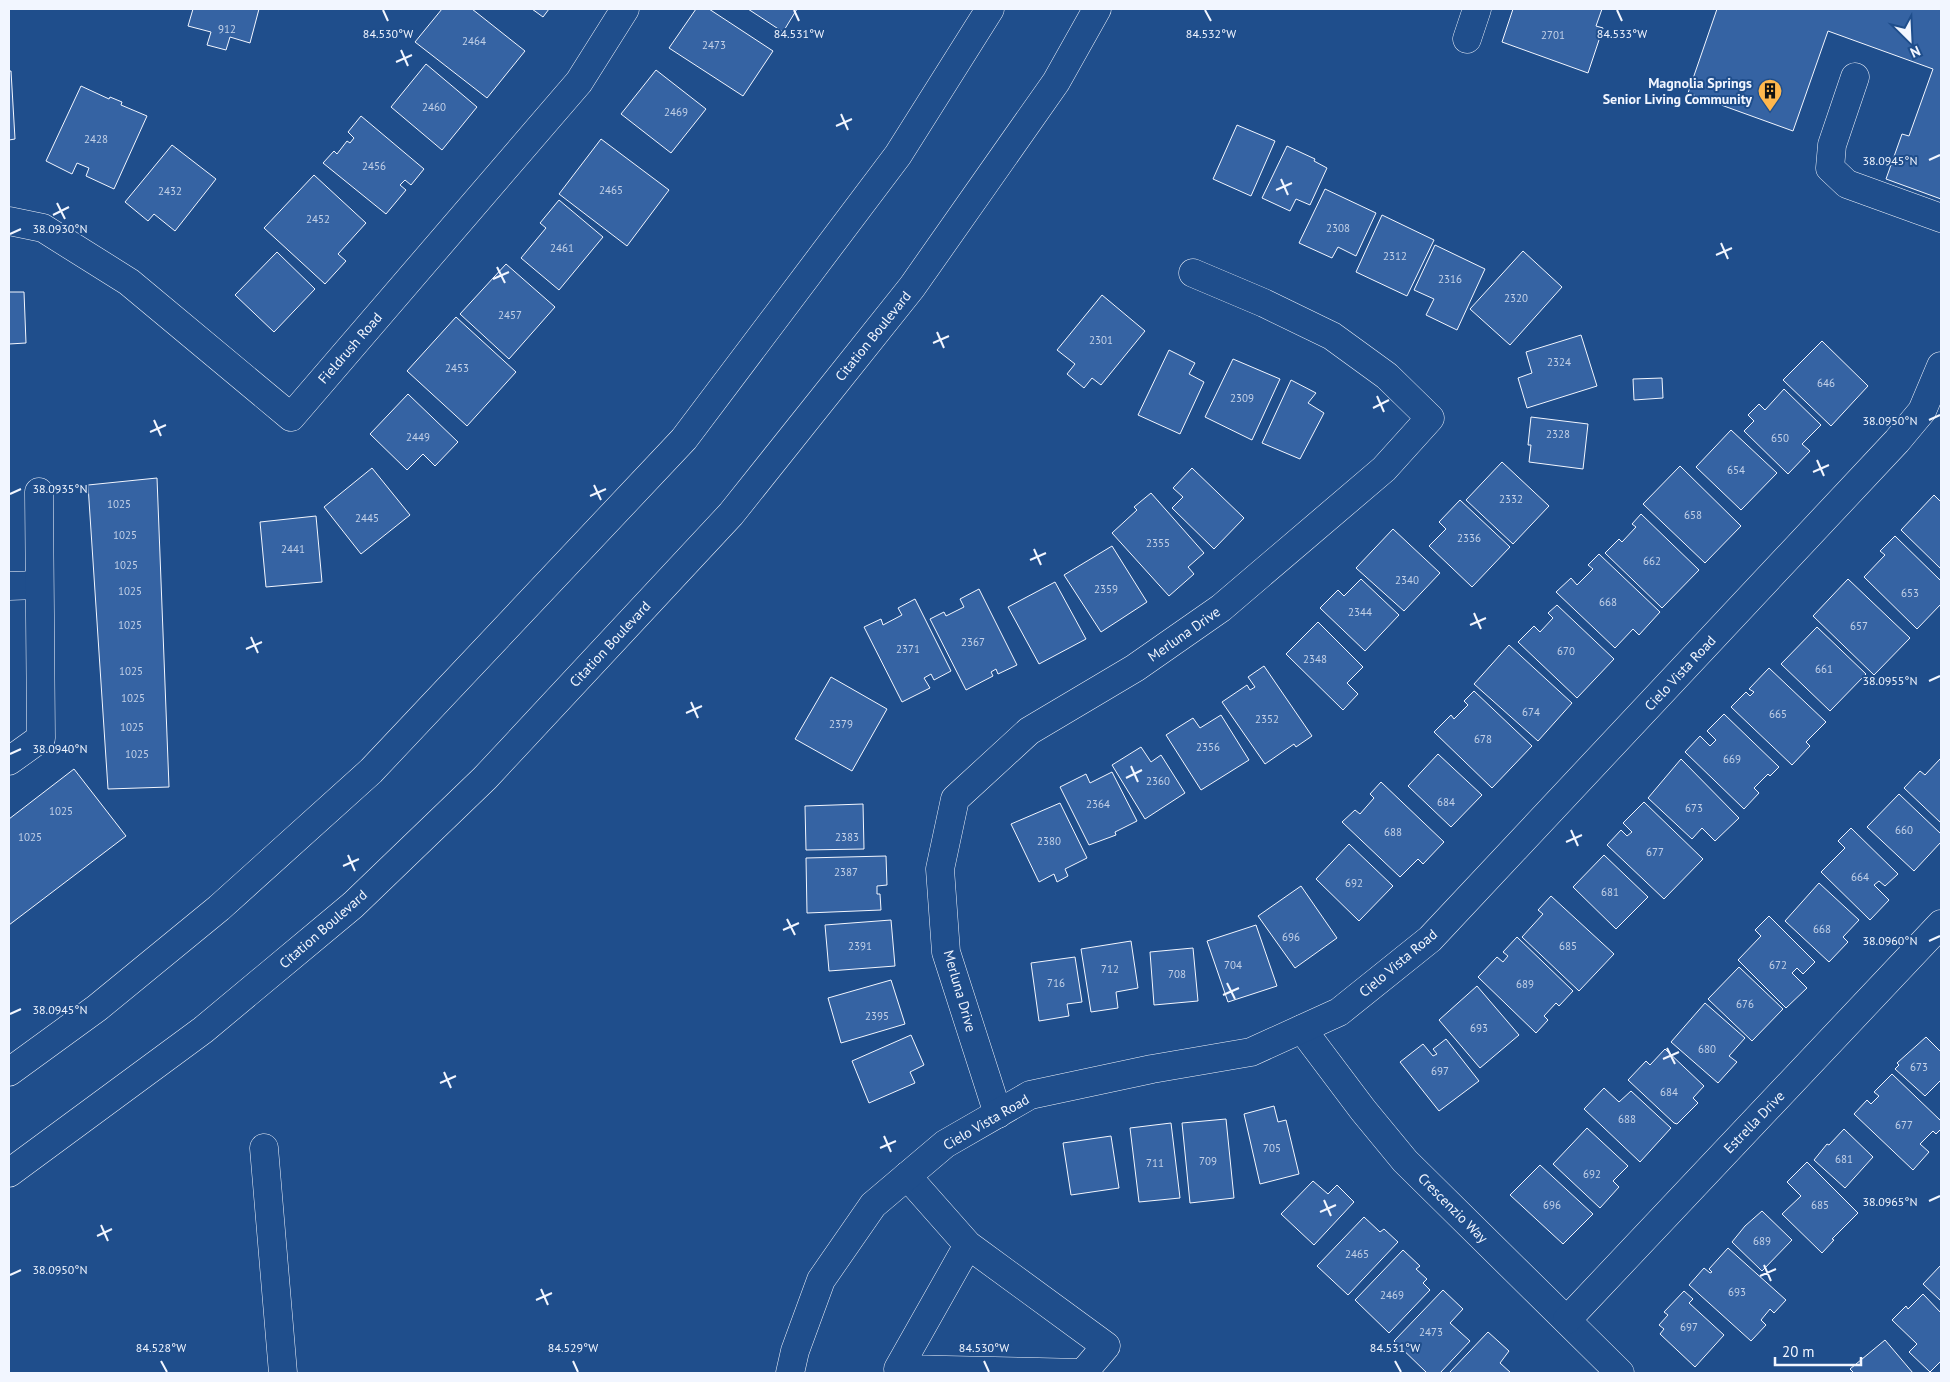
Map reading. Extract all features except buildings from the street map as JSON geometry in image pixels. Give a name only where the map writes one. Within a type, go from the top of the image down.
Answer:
[{"type":"street","name":"Fieldrush Road","points":[[9,221],[43,228],[129,282],[291,417],[579,82],[625,9]]},
{"type":"street","points":[[9,1072],[97,1008],[219,908],[371,771],[684,438],[898,154],[990,9]]},
{"type":"street","name":"Citation Boulevard","points":[[9,1173],[203,1030],[353,905],[486,778],[731,514],[912,287],[1056,82],[1097,9]]},
{"type":"street","points":[[1467,40],[1477,9]]},
{"type":"street","points":[[1854,76],[1832,145],[1830,168],[1847,184],[1941,218]]},
{"type":"street","name":"Merluna Drive","points":[[998,1114],[946,952],[940,869],[955,799],[1029,731],[1135,668],[1221,608],[1384,469],[1430,418],[1387,376],[1332,336],[1264,303],[1193,273]]},
{"type":"street","name":"Cielo Vista Road","points":[[790,1373],[795,1351],[821,1280],[873,1205],[945,1144],[1030,1095],[1152,1069],[1251,1052],[1339,1012],[1430,939],[1896,442],[1922,411],[1941,366]]},
{"type":"street","points":[[9,761],[41,738],[38,492]]},
{"type":"street","points":[[9,586],[40,585]]},
{"type":"street","name":"Estrella Drive","points":[[1567,1320],[1941,924]]},
{"type":"street","name":"Crescenzio Way","points":[[1302,1029],[1363,1110],[1405,1161],[1620,1373]]},
{"type":"street","points":[[264,1148],[283,1373]]},
{"type":"street","points":[[907,1176],[968,1245],[1106,1346],[1083,1373],[898,1369],[968,1245]]},
{"type":"place","name":"Magnolia Springs Senior Living Community","points":[[1770,112]]}]
